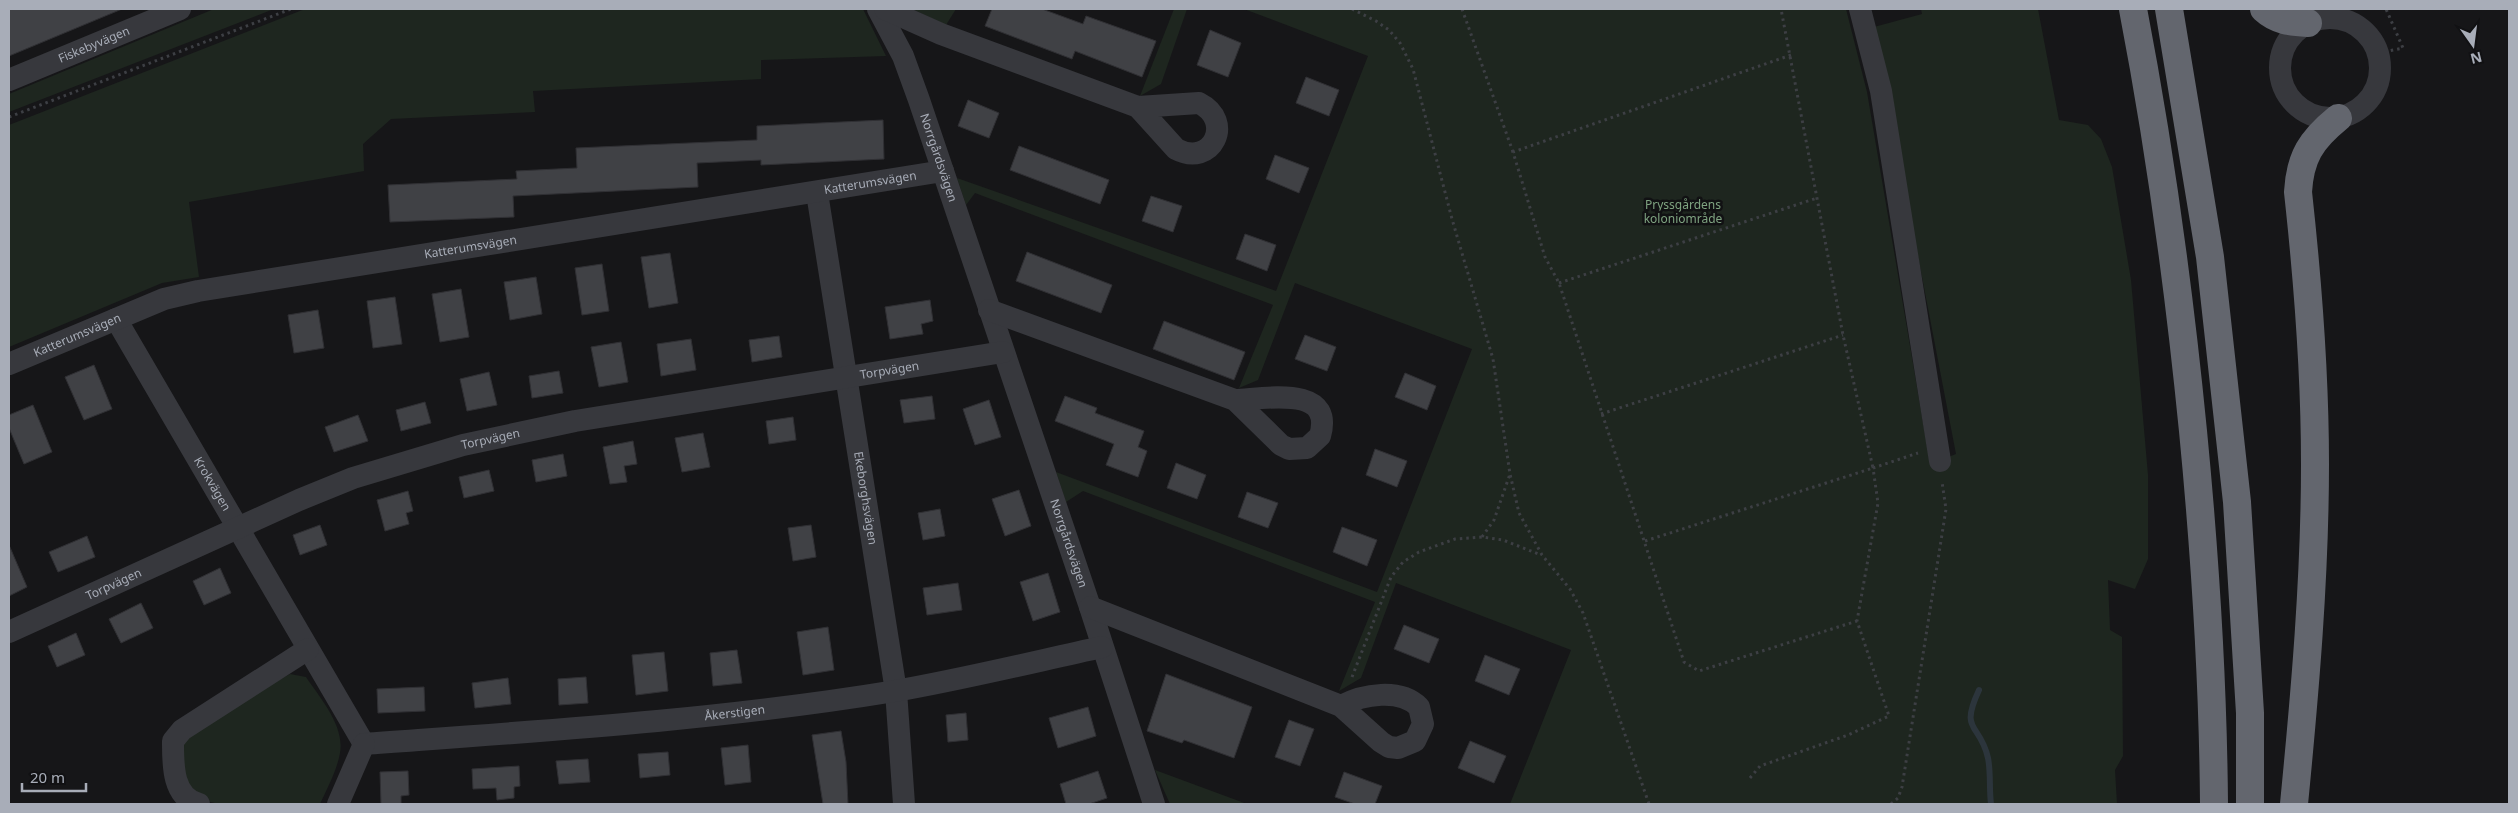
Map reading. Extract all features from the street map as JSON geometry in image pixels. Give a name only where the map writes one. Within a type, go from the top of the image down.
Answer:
[{"type":"highway","points":[[2133,9],[2161,164],[2181,306],[2209,613],[2214,804]]},
{"type":"highway","points":[[2169,9],[2210,257],[2237,502],[2250,713],[2250,804]]},
{"type":"highway","points":[[2264,9],[2275,18],[2286,22],[2326,16]]},
{"type":"highway","points":[[2294,804],[2305,675],[2315,466],[2312,357],[2298,192],[2299,178],[2309,148],[2318,134],[2338,118]]},
{"type":"street","name":"Fiskebyvägen","points":[[9,80],[180,9]]},
{"type":"street","name":"Norrgårdsvägen","points":[[878,9],[903,56],[943,171],[1090,606],[1154,804]]},
{"type":"street","points":[[885,9],[941,34],[1138,107]]},
{"type":"street","points":[[1860,9],[1880,91],[1938,454]]},
{"type":"street","points":[[2366,9],[2381,67],[2379,81],[2373,94],[2358,110],[2338,118],[2310,115],[2298,107],[2288,96],[2282,84],[2280,70],[2284,49],[2296,31],[2326,16],[2355,24],[2375,46]]},
{"type":"street","name":"Katterumsvägen","points":[[9,364],[164,299],[198,291],[817,193],[943,171]]},
{"type":"street","name":"Ekeborghsvägen","points":[[817,193],[896,691],[904,804]]},
{"type":"street","points":[[989,310],[1234,400]]},
{"type":"street","name":"Krokvägen","points":[[116,319],[364,744]]},
{"type":"street","name":"Torpvägen","points":[[9,632],[237,527],[353,478],[463,445],[575,421],[846,379],[1003,352]]},
{"type":"street","points":[[1090,606],[1341,706]]},
{"type":"street","name":"Åkerstigen","points":[[364,744],[626,725],[732,714],[896,691],[1102,647]]},
{"type":"street","points":[[199,804],[189,802],[181,793],[173,762],[173,740],[182,730],[308,649]]},
{"type":"street","points":[[338,804],[364,744]]},
{"type":"path","points":[[9,117],[291,9]]},
{"type":"path","points":[[1352,9],[1389,30],[1400,43],[1413,69],[1452,219],[1493,359],[1510,474],[1519,513],[1542,555],[1570,589],[1583,613],[1649,804]]},
{"type":"path","points":[[1462,9],[1513,152],[1545,257],[1559,283],[1684,662],[1699,672],[1857,621]]},
{"type":"path","points":[[1750,778],[1760,766],[1848,735],[1888,716],[1857,621],[1878,503],[1873,468],[1843,334],[1781,9]]},
{"type":"path","points":[[2375,46],[2403,48],[2386,9]]},
{"type":"path","points":[[1513,152],[1791,55]]},
{"type":"path","points":[[1559,283],[1817,198]]},
{"type":"path","points":[[1602,414],[1843,334]]},
{"type":"path","points":[[1644,542],[1873,468],[1938,454],[1946,509],[1902,788],[1897,804]]},
{"type":"path","points":[[1482,536],[1494,520],[1510,474]]},
{"type":"path","points":[[1341,706],[1391,578],[1404,562],[1419,552],[1455,539],[1482,536],[1503,540],[1542,555]]},
{"type":"path","points":[[1891,804],[1898,798]]},
{"type":"green space","points":[[214,9],[274,9],[9,112],[9,94]]},
{"type":"green space","points":[[305,9],[863,9],[886,56],[761,60],[761,79],[533,91],[535,112],[391,119],[363,144],[364,171],[189,202],[199,277],[162,283],[9,347],[9,125]]},
{"type":"green space","points":[[912,9],[956,9],[946,25]]},
{"type":"green space","points":[[1174,9],[1187,9],[1161,84],[1140,96]]},
{"type":"green space","name":"Pryssgårdens koloniområde","points":[[1244,9],[1846,9],[1867,92],[1930,464],[1956,454],[1874,27],[1922,14],[1921,9],[2038,9],[2059,120],[2088,125],[2101,139],[2112,167],[2131,280],[2148,475],[2148,559],[2135,589],[2108,580],[2110,630],[2122,637],[2123,756],[2115,770],[2117,804],[1510,804],[1571,650],[1396,583],[1361,678],[1339,691],[1375,602],[1083,491],[1066,502],[1056,472],[1377,592],[1472,349],[1295,283],[1258,380],[1239,388],[1273,305],[975,193],[966,205],[957,178],[1276,291],[1368,56]]},
{"type":"green space","points":[[290,674],[306,677],[330,713],[339,733],[341,743],[339,759],[320,804],[219,804],[202,800],[190,791],[179,756],[185,732]]},
{"type":"green space","points":[[1155,770],[1247,804],[1170,804]]},
{"type":"building","points":[[9,9],[122,9],[9,56]]},
{"type":"building","points":[[992,9],[1042,9],[1083,24],[1086,16],[1156,41],[1142,77],[1075,51],[1072,59],[985,26]]},
{"type":"building","points":[[1210,30],[1241,43],[1228,77],[1197,65]]},
{"type":"building","points":[[1306,77],[1339,90],[1329,116],[1296,103]]},
{"type":"building","points":[[968,100],[999,113],[989,138],[958,126]]},
{"type":"building","points":[[883,120],[884,159],[761,165],[761,160],[697,163],[698,187],[513,196],[514,217],[390,222],[388,185],[517,179],[516,171],[577,168],[576,148],[757,140],[757,126]]},
{"type":"building","points":[[1019,146],[1109,180],[1100,204],[1010,170]]},
{"type":"building","points":[[1275,155],[1309,168],[1299,193],[1266,179]]},
{"type":"building","points":[[1151,196],[1182,206],[1173,232],[1142,221]]},
{"type":"building","points":[[1245,234],[1276,245],[1267,271],[1236,259]]},
{"type":"building","points":[[1027,252],[1112,285],[1101,313],[1016,281]]},
{"type":"building","points":[[670,253],[678,303],[649,308],[641,257]]},
{"type":"building","points":[[602,264],[609,311],[582,315],[575,268]]},
{"type":"building","points":[[536,277],[542,314],[510,320],[504,282]]},
{"type":"building","points":[[461,289],[469,337],[440,342],[432,294]]},
{"type":"building","points":[[395,297],[402,344],[373,348],[367,301]]},
{"type":"building","points":[[930,300],[933,321],[921,324],[923,334],[890,339],[885,307]]},
{"type":"building","points":[[318,310],[324,348],[294,353],[288,315]]},
{"type":"building","points":[[1164,321],[1245,352],[1234,380],[1153,349]]},
{"type":"building","points":[[1305,335],[1336,347],[1327,371],[1295,359]]},
{"type":"building","points":[[779,336],[782,357],[752,362],[749,340]]},
{"type":"building","points":[[691,339],[696,370],[661,376],[657,344]]},
{"type":"building","points":[[621,342],[628,382],[599,387],[591,347]]},
{"type":"building","points":[[94,365],[112,409],[84,420],[65,377]]},
{"type":"building","points":[[559,371],[563,393],[532,398],[529,376]]},
{"type":"building","points":[[489,372],[497,405],[467,411],[460,379]]},
{"type":"building","points":[[1405,373],[1436,386],[1427,410],[1395,397]]},
{"type":"building","points":[[932,396],[935,419],[904,423],[900,400]]},
{"type":"building","points":[[1065,396],[1097,408],[1095,413],[1144,431],[1138,447],[1147,451],[1138,477],[1106,465],[1114,444],[1055,421]]},
{"type":"building","points":[[989,400],[1001,437],[975,445],[963,409]]},
{"type":"building","points":[[425,402],[431,423],[401,431],[396,410]]},
{"type":"building","points":[[33,405],[52,452],[24,464],[9,428],[9,415]]},
{"type":"building","points":[[358,415],[368,441],[334,452],[325,427]]},
{"type":"building","points":[[793,417],[796,440],[769,444],[766,421]]},
{"type":"building","points":[[703,433],[710,467],[682,472],[675,438]]},
{"type":"building","points":[[633,441],[637,464],[624,466],[627,482],[610,484],[603,447]]},
{"type":"building","points":[[1375,449],[1407,461],[1397,487],[1366,475]]},
{"type":"building","points":[[563,454],[567,476],[536,482],[532,460]]},
{"type":"building","points":[[1176,463],[1206,475],[1197,499],[1167,488]]},
{"type":"building","points":[[489,470],[494,491],[464,498],[459,477]]},
{"type":"building","points":[[1019,490],[1031,526],[1005,536],[992,499]]},
{"type":"building","points":[[408,491],[413,511],[406,513],[409,524],[385,531],[377,500]]},
{"type":"building","points":[[1247,492],[1278,503],[1268,528],[1238,517]]},
{"type":"building","points":[[940,509],[945,536],[923,540],[918,513]]},
{"type":"building","points":[[320,525],[327,545],[300,555],[293,535]]},
{"type":"building","points":[[811,525],[816,557],[793,561],[788,528]]},
{"type":"building","points":[[1342,527],[1377,540],[1367,566],[1333,552]]},
{"type":"building","points":[[87,536],[95,557],[58,572],[49,552]]},
{"type":"building","points":[[9,545],[27,587],[9,596]]},
{"type":"building","points":[[220,568],[231,593],[204,605],[193,581]]},
{"type":"building","points":[[1048,573],[1060,612],[1033,621],[1020,582]]},
{"type":"building","points":[[958,583],[962,610],[927,615],[923,588]]},
{"type":"building","points":[[141,603],[153,628],[121,643],[109,619]]},
{"type":"building","points":[[1404,625],[1439,639],[1429,663],[1394,649]]},
{"type":"building","points":[[828,627],[834,670],[803,675],[797,632]]},
{"type":"building","points":[[76,633],[85,655],[57,667],[48,646]]},
{"type":"building","points":[[737,650],[742,683],[713,686],[710,653]]},
{"type":"building","points":[[664,652],[668,691],[636,695],[632,655]]},
{"type":"building","points":[[1485,655],[1520,669],[1509,695],[1475,681]]},
{"type":"building","points":[[1166,674],[1252,707],[1234,758],[1184,740],[1182,743],[1147,731]]},
{"type":"building","points":[[586,677],[588,703],[559,705],[558,679]]},
{"type":"building","points":[[508,678],[511,704],[475,708],[472,683]]},
{"type":"building","points":[[424,687],[425,711],[378,713],[377,689]]},
{"type":"building","points":[[1088,707],[1096,736],[1058,748],[1049,718]]},
{"type":"building","points":[[966,713],[968,740],[948,742],[946,715]]},
{"type":"building","points":[[1289,720],[1314,729],[1300,766],[1275,757]]},
{"type":"building","points":[[841,731],[846,762],[848,804],[823,804],[812,735]]},
{"type":"building","points":[[1470,741],[1506,756],[1494,783],[1458,768]]},
{"type":"building","points":[[748,745],[751,782],[725,785],[721,748]]},
{"type":"building","points":[[668,752],[670,775],[640,778],[638,754]]},
{"type":"building","points":[[588,759],[590,782],[559,784],[556,761]]},
{"type":"building","points":[[519,766],[520,786],[514,787],[514,798],[497,800],[496,788],[473,789],[472,769]]},
{"type":"building","points":[[408,771],[409,795],[401,796],[401,804],[381,804],[380,772]]},
{"type":"building","points":[[1098,771],[1107,798],[1089,804],[1066,804],[1060,784]]},
{"type":"building","points":[[1344,772],[1382,786],[1375,804],[1355,804],[1335,797]]},
{"type":"waterway","points":[[1979,690],[1973,704],[1971,721],[1988,758],[1991,804]]}]
